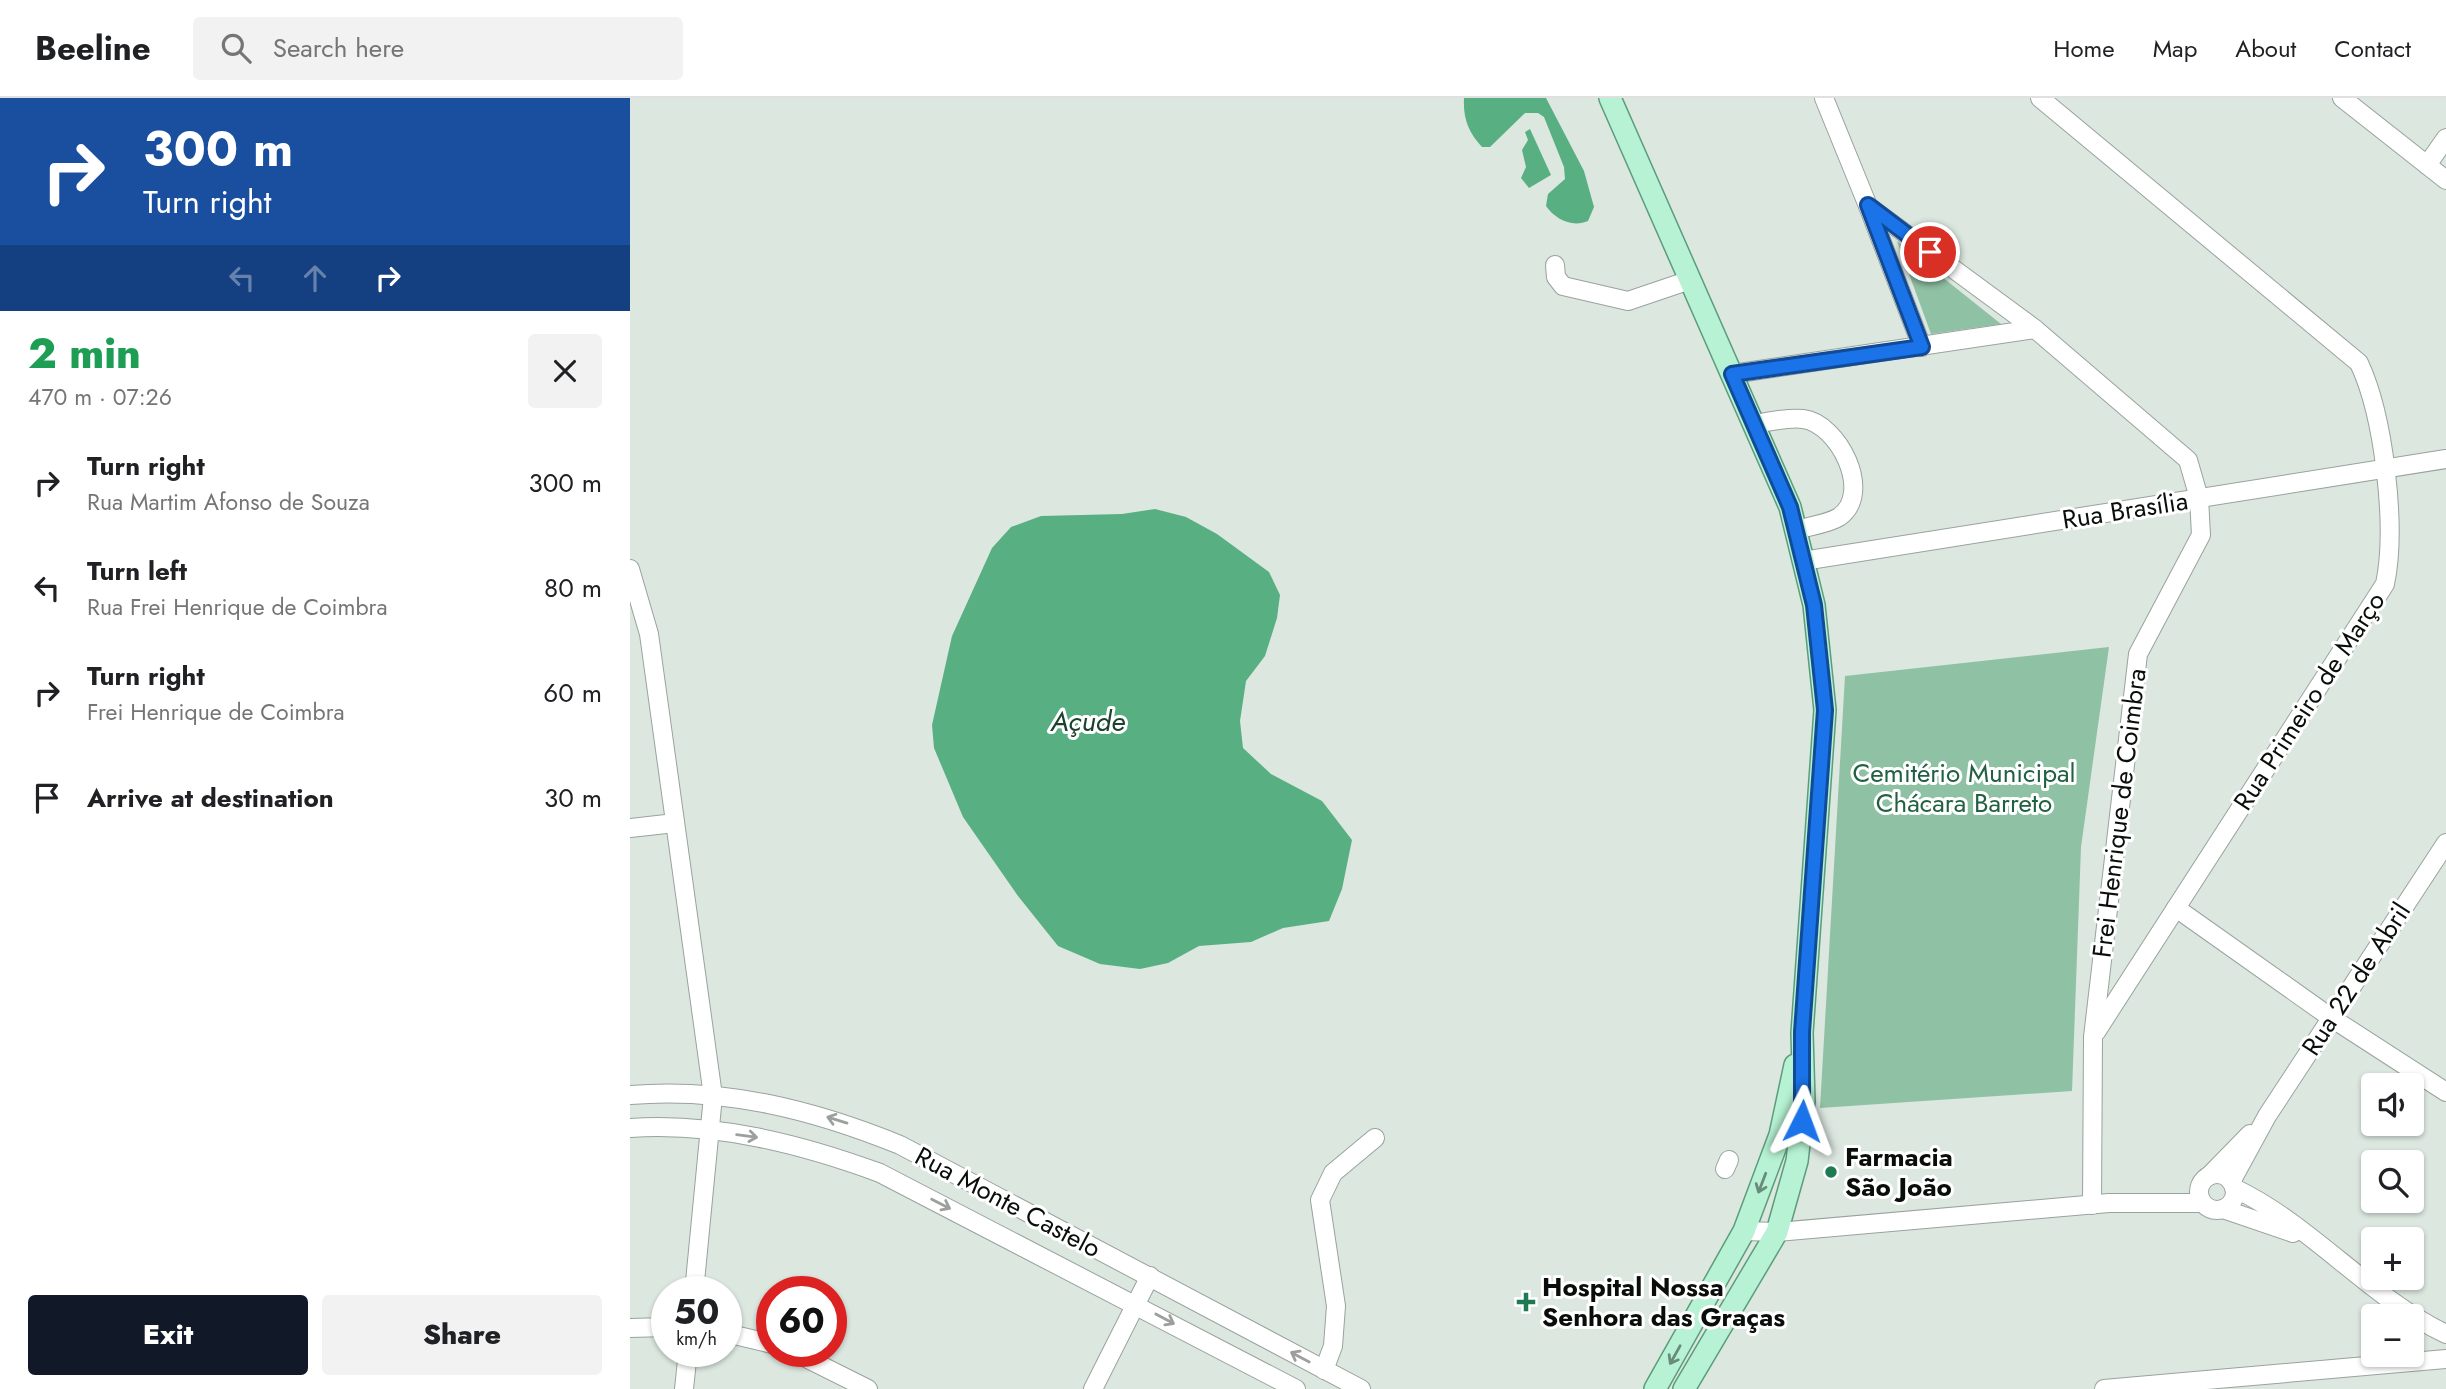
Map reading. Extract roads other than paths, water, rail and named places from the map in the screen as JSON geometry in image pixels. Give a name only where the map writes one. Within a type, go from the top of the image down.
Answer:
[{"type":"main road","points":[[1610,98],[1790,507],[1814,605],[1825,710],[1802,1032],[1804,1101],[1797,1161],[1777,1232],[1684,1389]]},
{"type":"main road","points":[[1655,1389],[1744,1231],[1780,1135],[1802,1032]]},
{"type":"street","points":[[1824,98],[1922,347]]},
{"type":"street","name":"Rua Primeiro de Março","points":[[2040,98],[2358,363],[2368,383],[2385,468],[2389,562],[2385,584],[2093,1037]]},
{"type":"street","points":[[2342,98],[2446,180]]},
{"type":"street","points":[[2427,165],[2446,138]]},
{"type":"street","name":"Frei Henrique de Coimbra","points":[[1868,205],[2035,329],[2188,460],[2199,498],[2200,536],[2138,654],[2093,1037],[2100,1204]]},
{"type":"street","points":[[1555,265],[1556,277],[1563,286],[1628,300],[1690,280]]},
{"type":"street","points":[[1732,374],[2035,329]]},
{"type":"street","points":[[1754,424],[1802,418],[1819,424],[1836,439],[1854,478],[1849,503],[1839,517],[1797,530]]},
{"type":"street","name":"Rua Brasília","points":[[1803,561],[2446,459]]},
{"type":"street","points":[[630,569],[649,634],[713,1096],[696,1276]]},
{"type":"street","points":[[630,828],[675,822]]},
{"type":"street","name":"Rua 22 de Abril","points":[[2233,1185],[2267,1116],[2446,843]]},
{"type":"street","points":[[2176,908],[2330,1017],[2446,1092]]},
{"type":"street","name":"Rua Monte Castelo","points":[[630,1095],[713,1096],[777,1105],[840,1121],[900,1145],[1361,1389]]},
{"type":"street","name":"Rua 22 de Abril","points":[[2204,1190],[2267,1116]]},
{"type":"street","name":"Rua Monte Castelo","points":[[630,1128],[710,1132],[768,1139],[822,1152],[880,1173],[1137,1304],[1296,1389]]},
{"type":"street","points":[[1324,1370],[1333,1346],[1336,1306],[1320,1200],[1334,1173],[1375,1138]]},
{"type":"street","points":[[1744,1231],[1777,1232],[2100,1204],[2204,1190],[2221,1175],[2316,1240],[2419,1321],[2446,1334]]},
{"type":"street","points":[[2223,1209],[2231,1203],[2233,1185]]},
{"type":"street","points":[[2204,1190],[2212,1210],[2223,1209],[2316,1240]]},
{"type":"street","points":[[1093,1389],[1150,1276]]},
{"type":"street","points":[[630,1328],[651,1328]]},
{"type":"street","points":[[2104,1389],[2446,1359]]},
{"type":"street","points":[[684,1389],[686,1367]]},
{"type":"street","points":[[824,1367],[868,1389]]},
{"type":"water","points":[[1464,98],[1546,98],[1584,171],[1594,207],[1588,221],[1564,221],[1546,206],[1548,194],[1565,179],[1564,167],[1544,117],[1538,113],[1525,113],[1490,147],[1482,147],[1467,124]]},
{"type":"water","points":[[1530,129],[1551,175],[1529,188],[1521,178],[1526,167],[1522,150],[1528,140],[1525,132]]},
{"type":"water","name":"Açude","points":[[1155,509],[1186,517],[1217,534],[1269,572],[1280,595],[1277,618],[1265,656],[1246,681],[1240,721],[1243,748],[1271,774],[1322,801],[1352,840],[1342,889],[1329,921],[1283,928],[1251,942],[1199,946],[1168,963],[1140,969],[1100,964],[1058,946],[1018,896],[963,817],[934,748],[932,725],[952,636],[992,548],[1011,527],[1041,516],[1122,514]]},
{"type":"place","name":"Farmacia São João","points":[[1831,1172]]},
{"type":"place","name":"Hospital Nossa Senhora das Graças","points":[[1526,1302]]},
{"type":"park label","name":"Cemitério Municipal Chácara Barreto","points":[[1964,788]]}]
